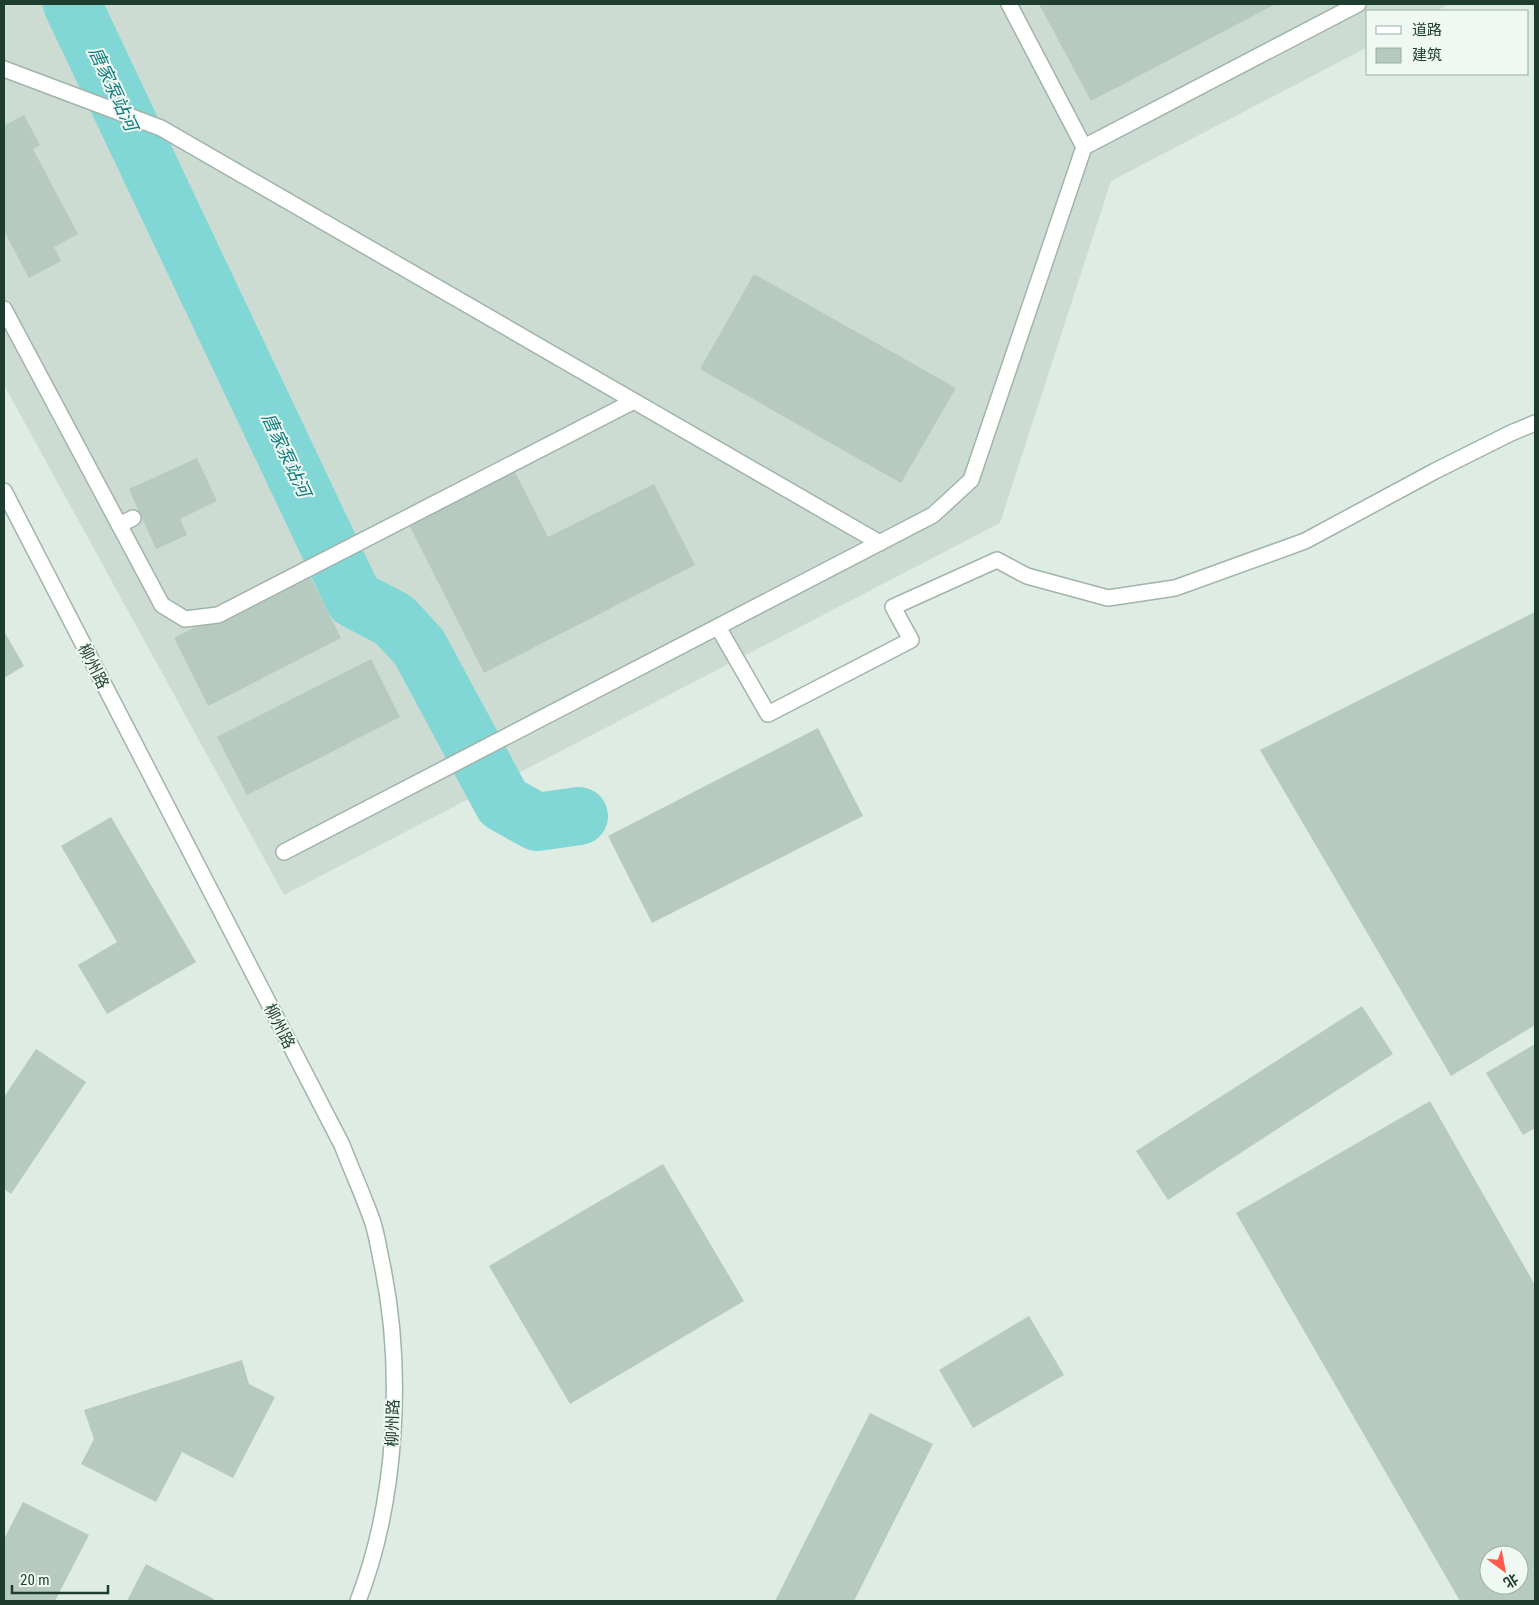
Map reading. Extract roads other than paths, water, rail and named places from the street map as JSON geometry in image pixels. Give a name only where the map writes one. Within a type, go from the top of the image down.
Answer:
[{"type":"street","points":[[1009,4],[1084,147]]},
{"type":"street","points":[[284,852],[933,515],[971,480],[1084,147],[1358,4]]},
{"type":"street","points":[[4,70],[161,128],[880,543]]},
{"type":"street","points":[[4,308],[162,606],[185,619],[218,614],[634,401]]},
{"type":"street","points":[[718,627],[768,714],[910,640],[893,607],[997,560],[1028,576],[1108,598],[1175,588],[1305,541],[1435,471],[1535,423]]},
{"type":"street","name":"柳州路","points":[[4,491],[342,1145],[373,1224],[388,1293],[393,1358],[393,1440],[382,1521],[367,1579],[358,1601]]},
{"type":"street","points":[[119,525],[133,518]]},
{"type":"waterway","name":"唐家泵站河","points":[[72,4],[354,599],[394,620],[419,647],[503,803],[537,822],[579,816]]}]
